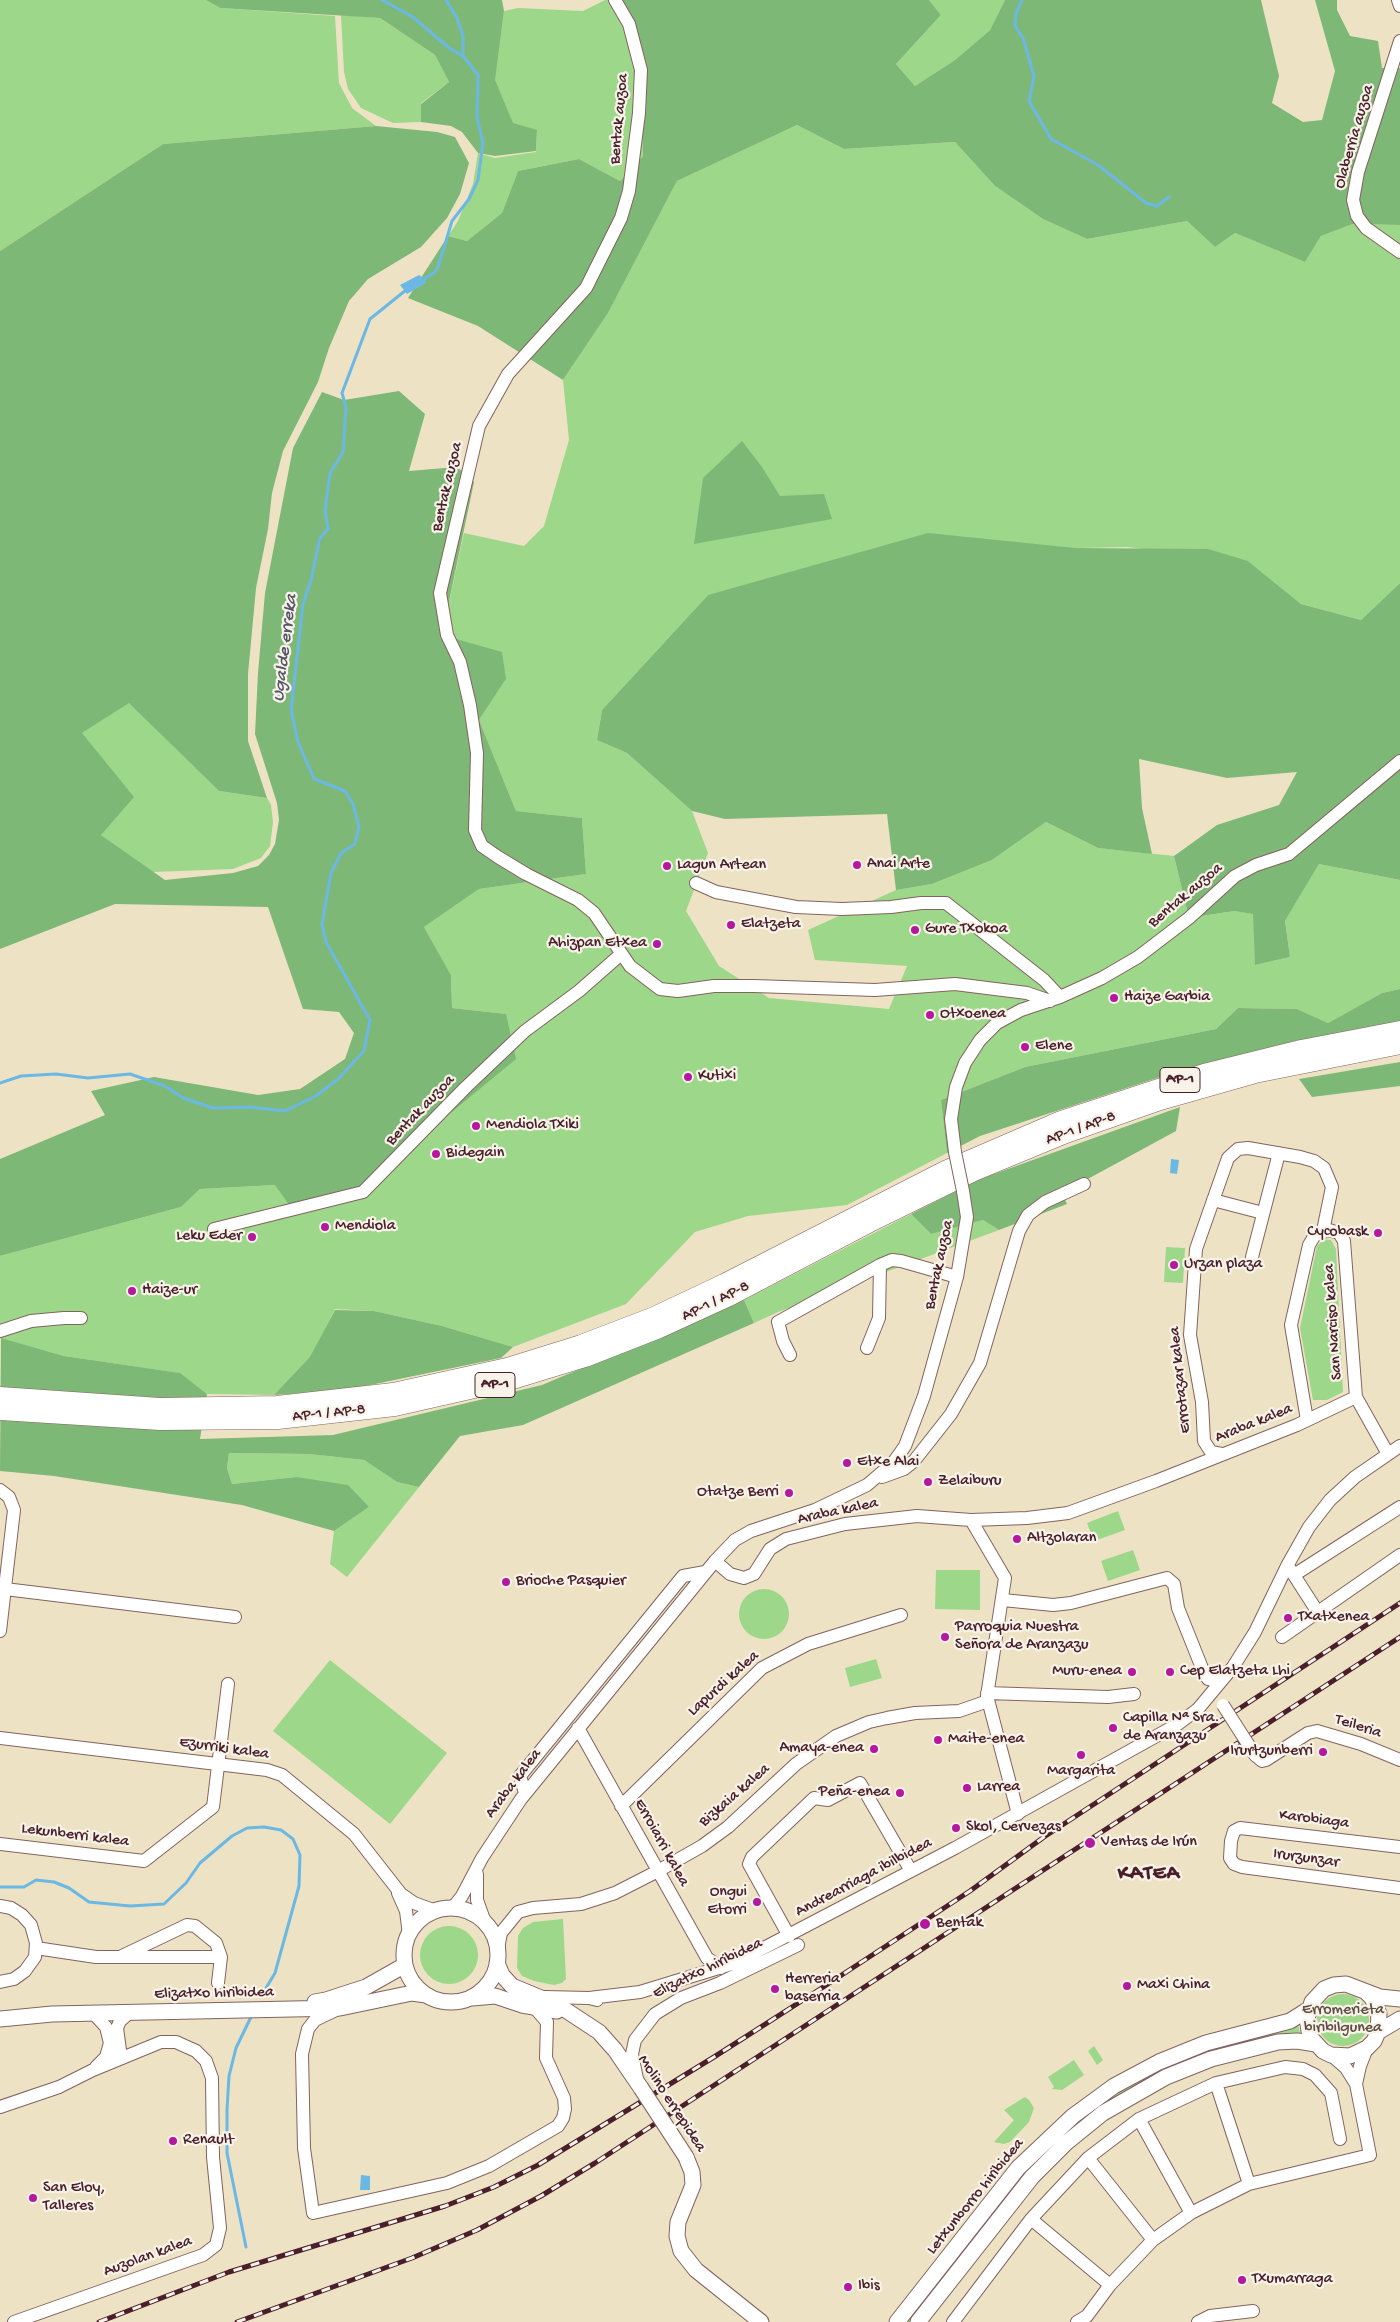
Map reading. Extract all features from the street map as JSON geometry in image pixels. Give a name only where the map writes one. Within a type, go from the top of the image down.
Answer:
[{"type":"highway","name":"AP-1 / AP-8","points":[[0,1396],[160,1407],[277,1405],[392,1392],[507,1367],[581,1344],[654,1316],[724,1283],[944,1170],[1061,1120],[1156,1087],[1212,1071],[1301,1049],[1400,1030]]},
{"type":"highway","name":"AP-1 / AP-8","points":[[0,1411],[160,1421],[278,1420],[394,1406],[510,1381],[586,1358],[668,1325],[731,1296],[870,1223],[974,1172],[1066,1134],[1160,1101],[1226,1082],[1304,1063],[1400,1045]]},
{"type":"main road","points":[[452,1909],[474,1915],[486,1925],[494,1938],[497,1959],[490,1980],[485,1987],[470,1998],[462,2001],[443,2001],[426,1995],[410,1979],[405,1965],[404,1950],[409,1935],[420,1920],[436,1911],[452,1909]]},
{"type":"main road","name":"Elizatxo hiribidea","points":[[497,1959],[502,1975],[512,1986],[537,2002]]},
{"type":"main road","name":"Elizatxo hiribidea","points":[[0,2014],[52,2008],[289,2005],[326,2000],[366,1987],[405,1965]]},
{"type":"main road","points":[[1400,1999],[1386,1998],[1346,1984],[1334,1985],[1316,1996],[1309,2009],[1307,2028],[1316,2044],[1331,2055],[1350,2056],[1367,2048],[1378,2032],[1400,2018]]},
{"type":"main road","points":[[1366,1992],[1377,2006],[1379,2014],[1378,2032]]},
{"type":"main road","name":"Elizatxo hiribidea","points":[[0,2019],[35,2014],[340,2008],[412,1994],[426,1995]]},
{"type":"main road","name":"Elizatxo hiribidea","points":[[470,1998],[496,1996],[537,2002]]},
{"type":"main road","name":"Molino errepidea","points":[[537,2002],[573,2014],[594,2027],[615,2050],[686,2157],[692,2172],[693,2185],[678,2222],[677,2236],[681,2251],[696,2270],[760,2322]]},
{"type":"main road","name":"Letxunborro hiribidea","points":[[897,2322],[1018,2168],[1073,2116],[1114,2086],[1159,2062],[1206,2043],[1290,2021],[1309,2009]]},
{"type":"main road","name":"Letxunborro hiribidea","points":[[918,2322],[1032,2177],[1066,2143],[1103,2113],[1158,2080],[1211,2058],[1278,2042],[1297,2041],[1316,2044]]},
{"type":"street","name":"Bentak auzoa","points":[[615,0],[629,24],[641,70],[639,113],[629,192],[621,218],[586,288],[508,374],[479,426],[440,593],[447,635],[460,662],[470,705],[477,753],[475,830],[482,846],[526,874],[578,900],[594,913],[620,955],[643,977],[660,989],[669,991],[714,986],[875,990],[955,984],[1027,993],[1055,999]]},
{"type":"street","points":[[1398,0],[1400,6]]},
{"type":"street","name":"Olaberria auzoa","points":[[1400,42],[1358,172],[1353,200],[1357,216],[1366,228],[1400,252]]},
{"type":"street","name":"Bentak auzoa","points":[[876,1480],[893,1463],[905,1446],[924,1396],[957,1277],[967,1216],[951,1119],[956,1087],[965,1063],[980,1040],[997,1023],[1022,1010],[1055,999],[1102,978],[1138,957],[1189,918],[1234,876],[1256,865],[1289,854],[1400,761]]},
{"type":"street","points":[[696,883],[716,892],[796,907],[842,909],[891,907],[921,903],[946,904],[1044,980],[1055,999]]},
{"type":"street","name":"Bentak auzoa","points":[[214,1229],[363,1192],[465,1088],[525,1031],[579,991],[620,955]]},
{"type":"street","name":"Errotazar kalea","points":[[1222,1454],[1211,1452],[1204,1441],[1202,1402],[1190,1335],[1196,1249],[1228,1158],[1238,1149],[1248,1148],[1314,1161],[1324,1168],[1329,1176],[1332,1187],[1323,1231]]},
{"type":"street","points":[[1252,1257],[1279,1153]]},
{"type":"street","name":"Bentak auzoa","points":[[715,1561],[735,1540],[751,1531],[815,1510],[876,1480],[904,1469],[914,1461],[951,1414],[980,1363],[1020,1231],[1028,1215],[1045,1202],[1084,1184]]},
{"type":"street","points":[[1213,1200],[1263,1213]]},
{"type":"street","points":[[1307,1420],[1291,1325],[1309,1245],[1315,1235],[1323,1231]]},
{"type":"street","name":"San Narciso kalea","points":[[1323,1231],[1338,1233],[1344,1241],[1356,1397]]},
{"type":"street","points":[[790,1355],[783,1341],[778,1322],[880,1265],[892,1260],[901,1261],[957,1277]]},
{"type":"street","points":[[867,1348],[879,1318],[880,1265]]},
{"type":"street","points":[[0,1330],[31,1321],[81,1318]]},
{"type":"street","points":[[1356,1397],[1388,1454]]},
{"type":"street","name":"Araba kalea","points":[[452,1909],[462,1896],[500,1828],[525,1793],[715,1561],[730,1574],[744,1578],[754,1574],[770,1549],[786,1540],[845,1524],[917,1516],[970,1520],[1027,1518],[1068,1513],[1156,1481],[1307,1420],[1356,1397]]},
{"type":"street","name":"Errotazar kalea","points":[[1186,1468],[1204,1441]]},
{"type":"street","name":"Andrearriaga ibilbidea","points":[[590,1998],[640,1992],[721,1968],[793,1941],[911,1871],[1018,1814],[1178,1724],[1198,1709],[1222,1681],[1255,1632],[1290,1571],[1309,1527],[1330,1500],[1355,1477],[1400,1446]]},
{"type":"street","points":[[0,1490],[9,1497],[14,1510],[0,1631]]},
{"type":"street","points":[[1317,1611],[1290,1571],[1400,1507]]},
{"type":"street","points":[[970,1520],[1003,1573],[1005,1587],[988,1697],[1018,1814]]},
{"type":"street","points":[[1282,1637],[1400,1555]]},
{"type":"street","points":[[525,1793],[520,1776],[676,1584],[683,1576],[705,1572]]},
{"type":"street","points":[[1003,1600],[1053,1605],[1071,1604],[1167,1578],[1174,1584],[1178,1608],[1204,1673],[1208,1679],[1222,1681]]},
{"type":"street","points":[[5,1589],[235,1617]]},
{"type":"street","name":"Lapurdi kalea","points":[[621,1806],[762,1668],[808,1644],[900,1615]]},
{"type":"street","name":"Lekunberri kalea","points":[[0,1844],[144,1861],[213,1807],[228,1684]]},
{"type":"street","name":"Bizkaia kalea","points":[[497,1959],[501,1933],[518,1912],[533,1908],[581,1904],[615,1893],[658,1871],[702,1846],[728,1827],[796,1764],[836,1736],[869,1722],[915,1712],[959,1711],[988,1697],[1108,1697],[1134,1694]]},
{"type":"street","name":"Teileria","points":[[1208,1697],[1223,1705],[1255,1755],[1262,1761],[1308,1733],[1317,1731],[1360,1744],[1400,1760]]},
{"type":"street","name":"Erroiarri kalea","points":[[578,1728],[707,1958],[721,1968]]},
{"type":"street","name":"Ezurriki kalea","points":[[0,1738],[267,1770],[282,1775],[354,1834],[396,1888]]},
{"type":"street","points":[[793,1941],[749,1864],[752,1857],[814,1798],[828,1800],[860,1783],[911,1871]]},
{"type":"street","name":"Karobiaga","points":[[1231,1840],[1234,1831],[1240,1828],[1248,1828],[1400,1847]]},
{"type":"street","name":"Irurzunzar","points":[[1231,1840],[1230,1858],[1234,1864],[1242,1867],[1400,1888]]},
{"type":"street","points":[[477,1867],[477,1900],[486,1925]]},
{"type":"street","points":[[396,1888],[414,1903],[436,1911]]},
{"type":"street","points":[[396,1888],[406,1911],[409,1935]]},
{"type":"street","points":[[0,1906],[11,1908],[22,1915],[31,1925],[36,1948],[34,1956],[25,1971],[14,1979],[0,1982]]},
{"type":"street","points":[[122,1956],[187,1925],[195,1926],[216,1943],[221,1957],[218,1983]]},
{"type":"street","name":"Elizatxo hiribidea","points":[[537,2002],[590,1998],[596,2000],[617,2000],[677,1990],[749,1964],[793,1941]]},
{"type":"street","name":"Elizatxo hiribidea","points":[[641,2088],[633,2067],[632,2054],[635,2040],[655,2014],[681,1998],[720,1983],[793,1941]]},
{"type":"street","points":[[36,1948],[96,1957],[221,1957]]},
{"type":"street","points":[[340,2008],[315,2020],[306,2034],[302,2054],[304,2148],[313,2213],[448,2183],[489,2166],[558,2126],[563,2118],[565,2109],[564,2098],[546,2058],[547,2022],[537,2002]]},
{"type":"street","points":[[93,2013],[106,2027],[114,2045]]},
{"type":"street","points":[[117,2060],[111,2058],[117,2028],[120,2021],[128,2013]]},
{"type":"street","name":"Auzolan kalea","points":[[0,2107],[59,2087],[93,2070],[161,2042],[184,2044],[202,2055],[210,2070],[213,2157],[220,2228],[216,2245],[203,2255],[14,2322]]},
{"type":"street","points":[[114,2045],[140,2050]]},
{"type":"street","name":"Auzolan kalea","points":[[93,2070],[106,2057],[114,2045]]},
{"type":"street","points":[[1356,2084],[1367,2048]]},
{"type":"street","points":[[1077,2322],[1087,2316],[1110,2285],[1154,2240],[1191,2213],[1249,2184],[1370,2155],[1356,2084],[1346,2068],[1331,2055]]},
{"type":"street","points":[[953,2322],[1031,2219],[1088,2158],[1139,2119],[1216,2083],[1285,2067],[1303,2069],[1328,2087],[1340,2139]]},
{"type":"street","points":[[1216,2083],[1249,2184]]},
{"type":"street","points":[[1139,2119],[1191,2213]]},
{"type":"street","points":[[1088,2158],[1154,2240]]},
{"type":"street","points":[[1031,2219],[1110,2285]]},
{"type":"street","points":[[1198,2322],[1210,2316],[1253,2311]]},
{"type":"green space","points":[[0,0],[206,0],[220,8],[335,16],[339,83],[352,108],[376,126],[163,144],[0,251]]},
{"type":"green space","points":[[206,0],[502,0],[504,11],[495,80],[513,123],[537,130],[536,151],[495,156],[478,153],[462,132],[451,126],[421,122],[421,104],[449,82],[435,55],[380,18],[220,8]]},
{"type":"green space","points":[[605,0],[609,0],[629,24],[641,70],[643,156],[620,181],[579,159],[518,171],[502,213],[467,241],[448,236],[458,221],[473,184],[478,153],[495,158],[536,152],[537,132],[513,125],[494,82],[504,11],[518,8],[583,11]]},
{"type":"green space","points":[[621,0],[929,0],[941,15],[896,64],[915,86],[955,60],[990,30],[1005,0],[1261,0],[1279,76],[1272,103],[1303,122],[1322,120],[1335,71],[1315,0],[1337,0],[1337,10],[1350,36],[1378,41],[1382,68],[1400,68],[1400,225],[1353,224],[1321,236],[1305,262],[1235,233],[1215,247],[1187,221],[1087,239],[1043,219],[995,186],[955,142],[844,149],[797,125],[677,181],[608,313],[563,380],[478,326],[408,298],[448,236],[467,241],[502,213],[518,171],[579,159],[620,181],[643,156],[641,70]]},
{"type":"green space","points":[[929,0],[1005,0],[990,30],[955,60],[915,86],[896,64],[941,15]]},
{"type":"green space","points":[[341,15],[380,18],[435,55],[449,82],[421,103],[421,122],[393,123],[361,108],[348,89],[344,72]]},
{"type":"green space","points":[[797,125],[844,149],[955,142],[995,186],[1043,219],[1087,239],[1187,221],[1215,247],[1235,233],[1305,262],[1321,236],[1353,224],[1400,225],[1400,583],[1361,620],[1301,604],[1248,561],[1127,547],[1075,548],[708,595],[602,710],[597,740],[627,753],[692,811],[708,853],[686,911],[719,966],[769,998],[889,1009],[907,966],[815,960],[808,930],[896,890],[932,884],[992,860],[1046,822],[1098,848],[1174,856],[1189,918],[1234,911],[1254,914],[1255,965],[1290,957],[1285,921],[1319,864],[1400,880],[1400,989],[1382,993],[1328,1023],[1297,1009],[1238,1008],[1216,1029],[1025,1067],[941,1100],[947,1153],[847,1205],[748,1216],[695,1232],[626,1304],[513,1347],[442,1326],[374,1311],[335,1309],[311,1357],[274,1395],[207,1394],[179,1373],[64,1356],[0,1338],[0,1256],[181,1207],[200,1189],[276,1185],[506,1014],[452,1008],[451,975],[424,927],[479,889],[586,874],[582,818],[516,811],[479,720],[506,679],[442,635],[464,533],[524,546],[544,526],[569,440],[563,380],[608,313],[677,181]]},
{"type":"green space","points":[[376,126],[437,132],[455,137],[469,163],[460,194],[447,218],[421,247],[368,279],[349,301],[329,348],[318,382],[283,451],[272,493],[268,529],[256,588],[248,674],[248,741],[267,798],[219,791],[129,703],[82,733],[134,797],[101,835],[165,880],[233,873],[258,866],[269,855],[275,844],[279,820],[277,803],[255,734],[258,673],[265,593],[293,448],[322,392],[344,400],[399,391],[425,414],[409,471],[457,467],[474,482],[442,635],[502,652],[506,679],[479,720],[516,811],[582,818],[586,874],[479,889],[424,927],[451,975],[452,1008],[506,1014],[516,1059],[362,1186],[290,1206],[275,1185],[200,1189],[181,1207],[0,1256],[0,1159],[105,1115],[91,1091],[154,1077],[258,1095],[300,1089],[345,1059],[354,1033],[339,1012],[303,1009],[268,907],[115,904],[0,949],[0,251],[163,144]]},
{"type":"green space","points":[[742,441],[762,467],[780,496],[824,494],[832,519],[694,544],[703,478]]},
{"type":"green space","points":[[928,533],[1075,548],[1208,549],[1248,561],[1301,604],[1361,620],[1400,583],[1400,880],[1319,864],[1285,921],[1290,957],[1255,965],[1253,914],[1234,911],[1189,918],[1174,856],[1217,825],[1279,805],[1297,772],[1227,778],[1139,759],[1142,808],[1152,854],[1098,848],[1046,822],[992,860],[932,884],[896,890],[887,814],[725,819],[692,811],[627,753],[597,740],[602,710],[708,595]]},
{"type":"green space","points":[[129,702],[219,791],[267,798],[271,805],[273,822],[270,846],[261,858],[233,869],[152,872],[101,835],[82,733]]},
{"type":"green space","points":[[1400,989],[1400,1025],[1272,1048],[1157,1078],[980,1136],[947,1153],[941,1100],[1025,1067],[1216,1029],[1238,1008],[1297,1009],[1328,1023],[1382,993]]},
{"type":"green space","points":[[1400,1062],[1400,1086],[1312,1097],[1299,1079]]},
{"type":"green space","points":[[1180,1107],[1176,1131],[1062,1193],[1067,1204],[999,1230],[983,1220],[931,1234],[911,1214],[980,1179]]},
{"type":"green space","points":[[911,1214],[931,1234],[983,1220],[999,1230],[778,1312],[754,1323],[744,1300]]},
{"type":"green space","points":[[1324,1239],[1331,1240],[1336,1249],[1343,1392],[1327,1400],[1313,1400],[1300,1328],[1317,1246]]},
{"type":"green space","name":"Urzan plaza","points":[[1166,1247],[1185,1248],[1183,1283],[1164,1282]]},
{"type":"green space","points":[[744,1300],[754,1323],[523,1425],[460,1436],[419,1487],[397,1482],[364,1460],[309,1454],[229,1453],[227,1468],[232,1484],[296,1477],[348,1485],[369,1507],[334,1531],[242,1505],[54,1476],[0,1471],[1,1338],[64,1356],[180,1373],[207,1394],[200,1439],[333,1435],[542,1385]]},
{"type":"green space","points":[[335,1310],[374,1311],[442,1326],[513,1347],[501,1358],[346,1390],[274,1395],[310,1357]]},
{"type":"green space","points":[[229,1453],[309,1454],[364,1460],[397,1482],[419,1487],[347,1577],[330,1564],[334,1531],[369,1507],[296,1477],[232,1484],[227,1468]]},
{"type":"green space","points":[[1118,1511],[1125,1530],[1094,1541],[1087,1523]]},
{"type":"green space","points":[[1133,1550],[1140,1570],[1108,1581],[1101,1561]]},
{"type":"green space","points":[[936,1570],[980,1570],[980,1610],[935,1609]]},
{"type":"green space","points":[[764,1589],[773,1591],[784,1600],[789,1614],[787,1623],[778,1634],[764,1639],[755,1637],[744,1628],[739,1614],[741,1605],[750,1594]]},
{"type":"green space","points":[[876,1659],[882,1678],[850,1687],[845,1668]]},
{"type":"green space","points":[[330,1660],[447,1753],[390,1824],[273,1731]]},
{"type":"green space","points":[[563,1919],[566,1979],[562,1983],[554,1985],[534,1981],[522,1976],[517,1968],[518,1936],[523,1928],[533,1922]]},
{"type":"green space","points":[[449,1926],[460,1928],[473,1939],[478,1955],[476,1966],[465,1979],[449,1984],[438,1982],[425,1971],[420,1955],[422,1944],[433,1931]]},
{"type":"green space","name":"Erromerieta biribilgunea","points":[[1343,1994],[1353,1996],[1361,2002],[1367,2010],[1369,2020],[1367,2030],[1361,2038],[1353,2044],[1343,2046],[1333,2044],[1325,2038],[1319,2030],[1317,2020],[1319,2010],[1325,2002],[1333,1996]]},
{"type":"green space","points":[[1298,2025],[1300,2033],[1249,2042],[1217,2051],[1139,2084],[996,2214],[911,2322],[904,2322],[1009,2188],[1061,2133],[1130,2083],[1202,2050]]},
{"type":"green space","points":[[1094,2046],[1103,2060],[1097,2065],[1088,2051]]},
{"type":"green space","points":[[1074,2060],[1084,2075],[1062,2090],[1052,2089],[1054,2087],[1048,2077]]},
{"type":"green space","points":[[1025,2097],[1034,2108],[1029,2122],[1010,2142],[1004,2144],[994,2142],[1014,2120],[1004,2110]]},
{"type":"water","points":[[419,275],[425,279],[426,283],[407,294],[400,285]]},
{"type":"water","points":[[1171,1159],[1179,1160],[1177,1174],[1170,1173]]},
{"type":"water","points":[[361,2175],[370,2176],[370,2190],[360,2190]]},
{"type":"waterway","name":"Ugalde erreka","points":[[382,0],[413,17],[449,48],[463,56],[478,75],[477,117],[483,143],[478,180],[469,199],[452,221],[438,267],[434,273],[422,280]]},
{"type":"waterway","points":[[446,0],[457,18],[463,36],[463,56]]},
{"type":"waterway","points":[[1022,0],[1016,13],[1015,26],[1023,38],[1034,76],[1029,101],[1051,139],[1098,165],[1146,203],[1157,206],[1169,197]]},
{"type":"waterway","name":"Ugalde erreka","points":[[0,1083],[21,1076],[56,1074],[88,1078],[130,1074],[165,1086],[183,1098],[213,1108],[249,1107],[285,1111],[316,1096],[338,1079],[364,1051],[370,1020],[326,942],[322,924],[331,873],[341,853],[355,844],[359,827],[353,804],[345,791],[314,779],[298,742],[291,710],[303,604],[311,580],[320,538],[328,529],[325,511],[330,473],[343,452],[346,407],[342,393],[370,319],[406,290]]},
{"type":"waterway","name":"Ugalde erreka","points":[[0,1887],[24,1887],[36,1880],[54,1882],[69,1888],[89,1902],[130,1906],[164,1904],[186,1883],[200,1863],[232,1836],[247,1828],[264,1827],[281,1830],[293,1839],[300,1855],[299,1886],[275,1973],[266,1988]]},
{"type":"waterway","name":"Ugalde erreka","points":[[246,2247],[227,2153],[227,2110],[229,2076],[236,2048],[251,2017]]},
{"type":"railway","points":[[99,2322],[229,2272],[445,2206],[494,2187],[538,2165],[714,2057],[828,1984],[970,1891],[1044,1837],[1400,1603]]},
{"type":"railway","points":[[237,2322],[412,2258],[477,2230],[541,2196],[595,2163],[1400,1637]]},
{"type":"place","name":"Anai Arte","points":[[857,865]]},
{"type":"place","name":"Lagun Artean","points":[[667,866]]},
{"type":"place","name":"Elatzeta","points":[[731,925]]},
{"type":"place","name":"Gure Txokoa","points":[[915,930]]},
{"type":"place","name":"Ahizpan Etxea","points":[[657,944]]},
{"type":"place","name":"Haize Garbia","points":[[1114,998]]},
{"type":"place","name":"Otxoenea","points":[[930,1015]]},
{"type":"place","name":"Elene","points":[[1025,1047]]},
{"type":"place","name":"Kutixi","points":[[688,1077]]},
{"type":"place","name":"Mendiola Txiki","points":[[476,1126]]},
{"type":"place","name":"Bidegain","points":[[436,1154]]},
{"type":"place","name":"Mendiola","points":[[325,1227]]},
{"type":"place","name":"Cycobask","points":[[1378,1233]]},
{"type":"place","name":"Leku Eder","points":[[252,1237]]},
{"type":"place","name":"Urzan plaza","points":[[1174,1265]]},
{"type":"place","name":"Haize-ur","points":[[132,1291]]},
{"type":"place","name":"Etxe Alai","points":[[847,1463]]},
{"type":"place","name":"Zelaiburu","points":[[928,1482]]},
{"type":"place","name":"Otatze Berri","points":[[789,1493]]},
{"type":"place","name":"Altzolaran","points":[[1017,1539]]},
{"type":"place","name":"Brioche Pasquier","points":[[506,1582]]},
{"type":"place","name":"Txatxenea","points":[[1288,1618]]},
{"type":"place","name":"Parroquia Nuestra Señora de Aranzazu","points":[[945,1637]]},
{"type":"place","name":"Muru-enea","points":[[1132,1672]]},
{"type":"place","name":"Cep Elatzeta Lhi","points":[[1170,1672]]},
{"type":"place","name":"Capilla Nª Sra. de Aranzazu","points":[[1113,1728]]},
{"type":"place","name":"Maite-enea","points":[[938,1740]]},
{"type":"place","name":"Amaya-enea","points":[[874,1749]]},
{"type":"place","name":"Irurtzunberri","points":[[1323,1752]]},
{"type":"place","name":"Margarita","points":[[1081,1755]]},
{"type":"place","name":"Larrea","points":[[967,1788]]},
{"type":"place","name":"Peña-enea","points":[[900,1793]]},
{"type":"place","name":"Skol, Cervezas","points":[[956,1828]]},
{"type":"place","name":"Ventas de Irún","points":[[1090,1843]]},
{"type":"place","name":"Ongui Etorri","points":[[757,1902]]},
{"type":"place","name":"Bentak","points":[[925,1924]]},
{"type":"place","name":"Maxi China","points":[[1127,1986]]},
{"type":"place","name":"Herreria baserria","points":[[775,1989]]},
{"type":"place","name":"Renault","points":[[173,2141]]},
{"type":"place","name":"San Eloy, Talleres","points":[[33,2198]]},
{"type":"place","name":"Txumarraga","points":[[1242,2280]]},
{"type":"place","name":"Ibis","points":[[848,2287]]},
{"type":"district","name":"KATEA","points":[[1149,1875]]}]
